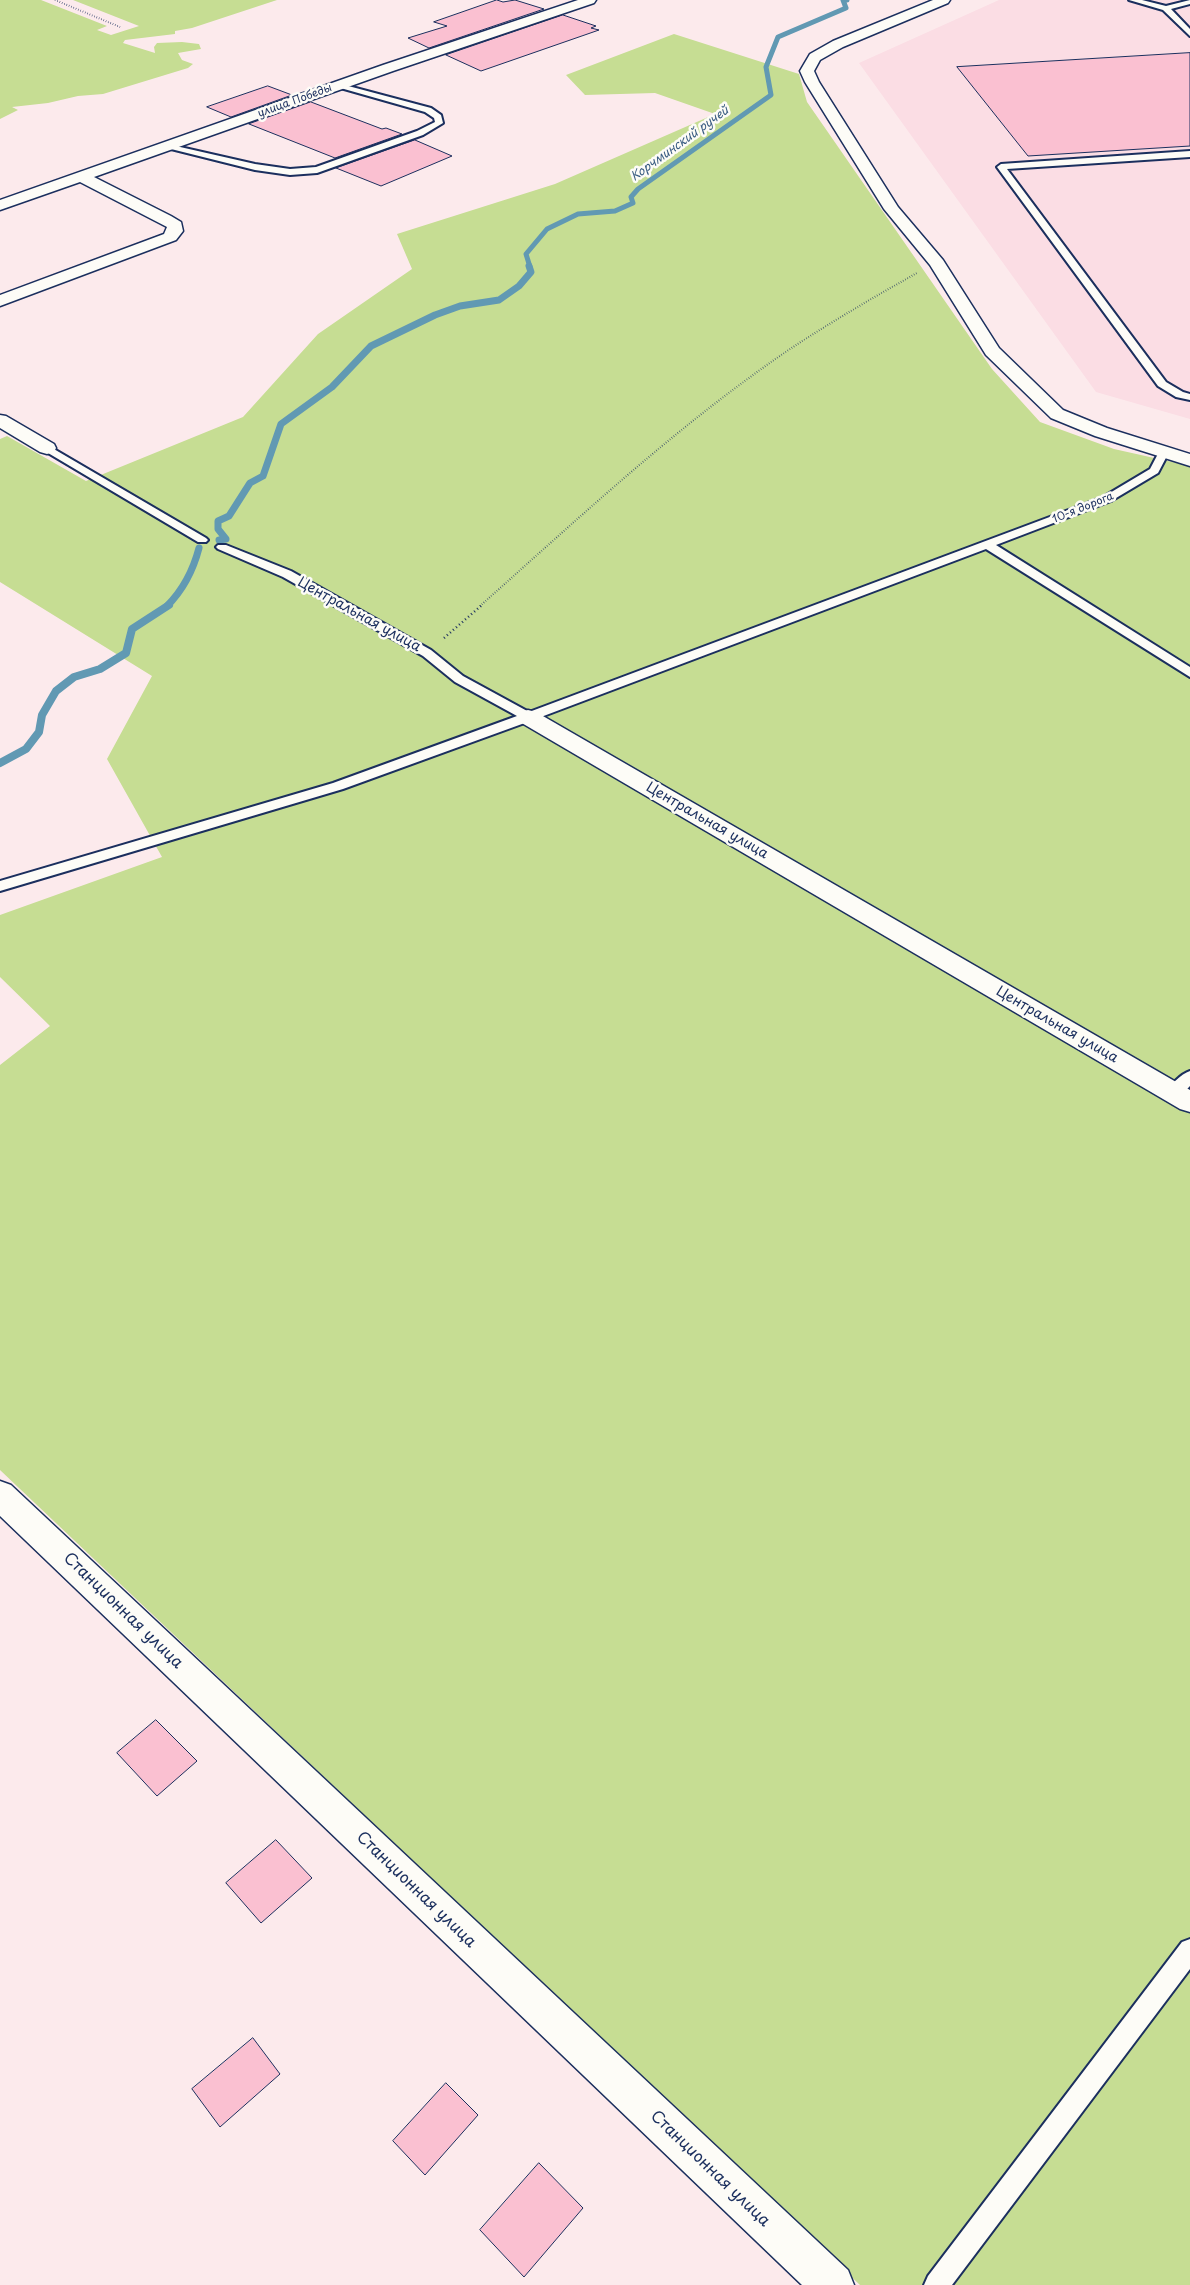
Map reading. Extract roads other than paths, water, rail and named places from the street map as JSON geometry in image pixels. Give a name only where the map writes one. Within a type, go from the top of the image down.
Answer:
[{"type":"street","name":"улица Победы","points":[[0,205],[590,0]]},
{"type":"street","points":[[944,0],[838,44],[816,57],[807,71],[812,82],[892,209],[937,262],[992,352],[1057,414],[1102,432],[1190,460]]},
{"type":"street","points":[[0,301],[170,237],[175,231],[174,225],[166,219],[82,177]]},
{"type":"street","points":[[0,420],[46,448]]},
{"type":"street","name":"Центральная улица","points":[[528,717],[1184,1091]]},
{"type":"street","name":"Станционная улица","points":[[0,1495],[833,2285]]},
{"type":"lane","points":[[1132,0],[1166,8],[1190,2]]},
{"type":"lane","points":[[1166,8],[1190,34]]},
{"type":"lane","points":[[167,147],[255,167],[290,172],[317,170],[420,133],[439,123],[438,117],[428,110],[340,86]]},
{"type":"lane","points":[[1190,154],[1001,167],[1162,384],[1180,395],[1190,397]]},
{"type":"lane","points":[[46,448],[202,540]]},
{"type":"lane","name":"10-я дорога","points":[[988,545],[1107,499],[1154,471],[1164,452]]},
{"type":"lane","points":[[0,886],[338,786],[988,545],[1190,673]]},
{"type":"lane","name":"Центральная улица","points":[[222,547],[287,574],[427,653],[459,679],[528,717]]},
{"type":"lane","points":[[937,2285],[1190,1950]]},
{"type":"waterway","name":"Корчминский ручей","points":[[530,267],[526,254],[547,229],[578,214],[615,211],[633,203],[631,197],[638,189],[771,95],[766,67],[778,37],[846,8],[843,0],[847,0]]},
{"type":"waterway","name":"Корчминский ручей","points":[[219,540],[226,539],[218,529],[218,521],[229,516],[250,483],[263,476],[281,424],[332,387],[371,346],[435,315],[460,306],[499,300],[519,286],[531,272],[529,266]]},
{"type":"waterway","name":"Корчминский ручей","points":[[167,606],[187,579],[199,548]]},
{"type":"waterway","name":"Корчминский ручей","points":[[0,763],[26,749],[39,732],[42,715],[56,691],[74,677],[100,669],[126,653],[132,629],[169,605]]}]
